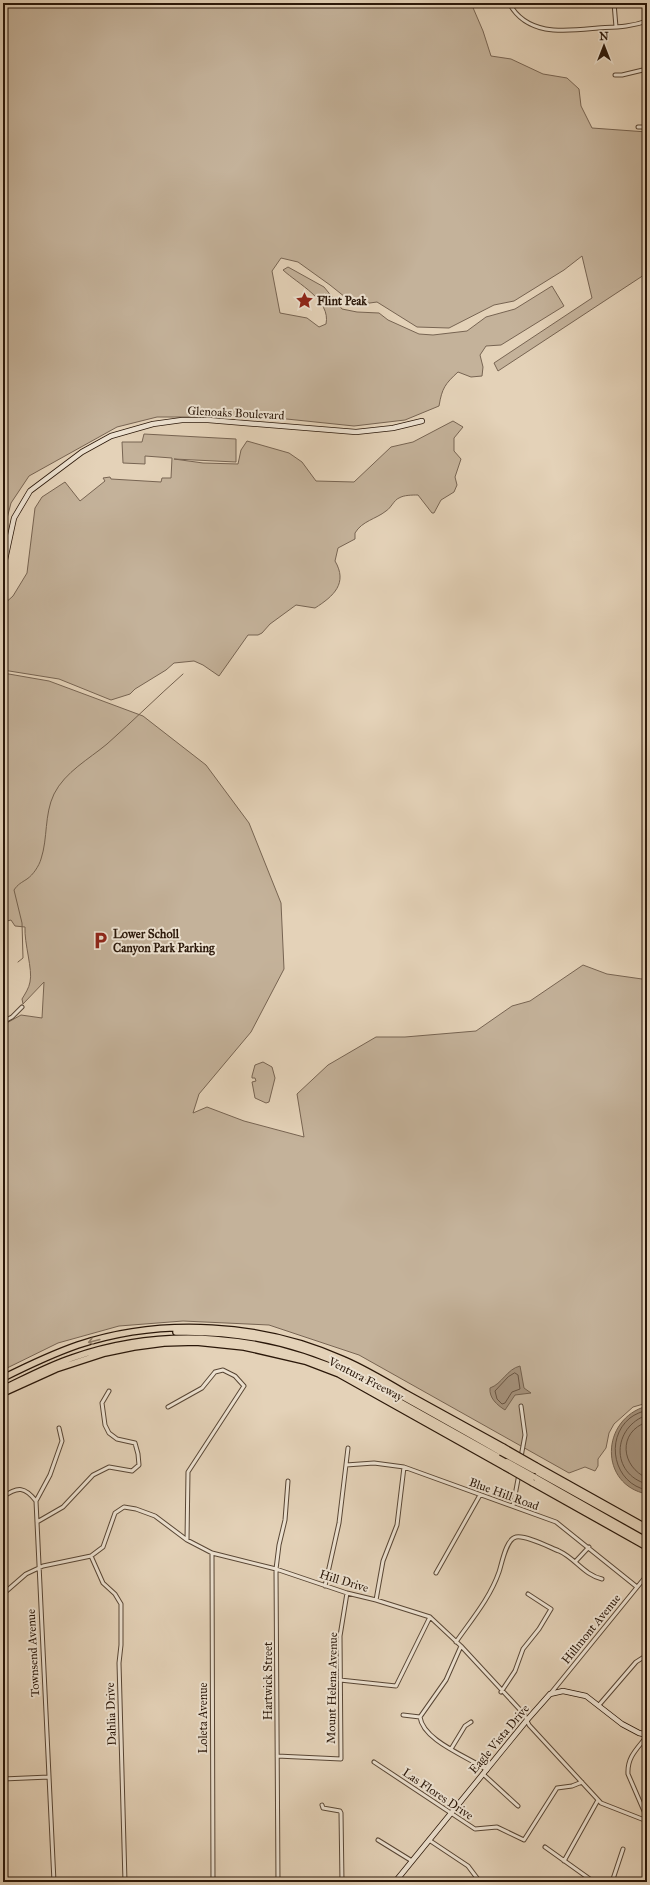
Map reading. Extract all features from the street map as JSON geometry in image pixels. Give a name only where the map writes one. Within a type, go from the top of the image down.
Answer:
[{"type":"highway","name":"Ventura Freeway","points":[[3,1378],[50,1356],[78,1345],[132,1333],[169,1329],[221,1328],[277,1337],[338,1357],[362,1369],[535,1468],[647,1528]]},
{"type":"highway","points":[[3,1389],[73,1358],[124,1344],[172,1338],[195,1338],[251,1343],[292,1352],[334,1367],[369,1385],[506,1464]]},
{"type":"highway","name":"Ventura Freeway","points":[[3,1393],[56,1369],[105,1353],[164,1343],[196,1342],[244,1347],[305,1361],[339,1374],[506,1464],[602,1518],[647,1547]]},
{"type":"highway","points":[[598,1503],[647,1533]]},
{"type":"highway","points":[[602,1518],[647,1541]]},
{"type":"street","points":[[508,3],[522,20],[549,31],[616,27],[633,25],[647,21]]},
{"type":"street","points":[[614,3],[616,27]]},
{"type":"street","points":[[615,75],[622,75],[647,69]]},
{"type":"street","points":[[638,127],[647,127]]},
{"type":"street","name":"Glenoaks Boulevard","points":[[3,569],[14,518],[30,491],[82,452],[117,434],[153,424],[182,420],[208,420],[356,432],[393,428],[422,420]]},
{"type":"street","points":[[3,1022],[12,1017],[22,1007]]},
{"type":"street","points":[[168,1408],[202,1388],[215,1372],[223,1370],[235,1376],[244,1386],[238,1393],[188,1472],[187,1540]]},
{"type":"street","points":[[37,1522],[64,1507],[93,1475],[109,1467],[132,1471],[139,1465],[135,1443],[117,1440],[105,1425],[102,1403],[109,1390]]},
{"type":"street","points":[[513,1506],[525,1435],[521,1406]]},
{"type":"street","points":[[3,1497],[11,1491],[18,1489],[29,1492],[36,1501],[50,1475],[62,1441],[59,1428]]},
{"type":"street","points":[[324,1586],[339,1523],[348,1448]]},
{"type":"street","name":"Blue Hill Road","points":[[346,1465],[374,1463],[404,1467],[556,1522],[637,1587]]},
{"type":"street","points":[[376,1600],[384,1561],[397,1525],[404,1467]]},
{"type":"street","name":"Hartwick Street","points":[[278,1882],[276,1569],[279,1545],[285,1520],[288,1481]]},
{"type":"street","points":[[436,1573],[480,1495]]},
{"type":"street","name":"Townsend Avenue","points":[[36,1501],[54,1882]]},
{"type":"street","name":"Hill Drive","points":[[91,1556],[103,1547],[115,1513],[124,1507],[136,1508],[155,1516],[187,1540],[212,1553],[276,1569],[324,1586],[430,1617],[461,1646],[501,1692],[524,1714],[529,1725],[598,1800],[604,1805],[647,1821]]},
{"type":"street","points":[[456,1642],[489,1596],[510,1540],[514,1537],[522,1537],[562,1553],[590,1575],[602,1579]]},
{"type":"street","points":[[575,1562],[589,1548]]},
{"type":"street","name":"Loleta Avenue","points":[[212,1553],[213,1882]]},
{"type":"street","points":[[3,1594],[26,1574],[38,1568],[91,1556]]},
{"type":"street","name":"Dahlia Drive","points":[[91,1556],[103,1583],[115,1594],[120,1604],[119,1663],[125,1882]]},
{"type":"street","name":"Hillmont Avenue","points":[[550,1694],[647,1576]]},
{"type":"street","name":"Mount Helena Avenue","points":[[277,1756],[341,1759],[340,1636],[347,1593]]},
{"type":"street","points":[[501,1692],[515,1671],[523,1649],[539,1629],[551,1609],[528,1594]]},
{"type":"street","points":[[340,1680],[396,1686],[430,1617]]},
{"type":"street","points":[[461,1646],[446,1680],[420,1717],[421,1724],[425,1730],[451,1749],[475,1761],[487,1770]]},
{"type":"street","points":[[599,1705],[636,1662],[647,1655]]},
{"type":"street","points":[[550,1694],[563,1691],[586,1696],[622,1724],[647,1736],[630,1758],[628,1769],[628,1774],[647,1818]]},
{"type":"street","name":"Eagle Vista Drive","points":[[395,1882],[452,1814],[527,1720],[550,1694]]},
{"type":"street","points":[[403,1715],[420,1717]]},
{"type":"street","points":[[451,1749],[465,1726],[471,1722]]},
{"type":"street","name":"Las Flores Drive","points":[[374,1762],[475,1830],[497,1827],[524,1840],[557,1788],[572,1786],[582,1782]]},
{"type":"street","points":[[483,1774],[518,1806]]},
{"type":"street","points":[[3,1779],[49,1777]]},
{"type":"street","points":[[564,1861],[598,1800]]},
{"type":"street","points":[[322,1805],[323,1808],[340,1811],[341,1813],[342,1882]]},
{"type":"street","points":[[378,1840],[412,1861]]},
{"type":"street","points":[[429,1840],[468,1866],[480,1882]]},
{"type":"street","points":[[545,1847],[594,1882]]},
{"type":"street","points":[[612,1882],[623,1849]]},
{"type":"shaded area","points":[[3,3],[432,3],[448,6],[449,3],[471,3],[483,31],[491,56],[511,59],[543,74],[567,78],[579,89],[581,106],[592,128],[647,132],[647,273],[498,371],[494,363],[592,298],[582,256],[564,270],[514,301],[494,305],[449,328],[417,327],[377,302],[355,305],[298,262],[281,258],[272,271],[280,313],[307,318],[319,327],[326,324],[324,307],[312,293],[283,270],[288,267],[324,287],[342,309],[357,312],[379,313],[388,320],[419,334],[433,335],[467,331],[486,317],[515,309],[552,286],[564,306],[501,345],[486,346],[480,355],[483,367],[482,376],[471,377],[458,372],[445,387],[441,395],[439,406],[405,420],[354,426],[248,415],[214,417],[157,417],[117,427],[29,476],[11,503],[3,534]]},
{"type":"shaded area","points":[[453,421],[463,427],[454,438],[454,451],[461,459],[455,477],[457,485],[454,492],[441,500],[434,513],[432,513],[418,495],[401,497],[382,514],[361,526],[355,533],[355,539],[338,548],[335,561],[339,569],[340,576],[337,588],[333,594],[315,608],[296,605],[270,624],[262,633],[258,635],[248,635],[219,676],[203,665],[194,661],[174,663],[166,670],[135,689],[130,694],[111,700],[59,679],[3,670],[3,605],[13,596],[27,573],[35,508],[42,497],[65,482],[80,501],[105,481],[103,478],[110,477],[111,479],[161,482],[162,478],[171,478],[172,458],[145,456],[145,464],[123,463],[122,442],[142,442],[144,434],[236,439],[236,462],[174,459],[203,463],[238,464],[241,450],[247,441],[289,453],[302,462],[316,481],[354,482],[391,447],[413,442]]},
{"type":"shaded area","points":[[3,673],[49,681],[143,716],[206,765],[249,823],[281,903],[284,969],[251,1032],[199,1094],[193,1113],[207,1107],[244,1121],[304,1137],[297,1094],[328,1065],[376,1037],[405,1037],[476,1031],[512,1006],[530,1001],[583,965],[607,974],[642,979],[647,976],[647,1403],[633,1407],[614,1424],[609,1433],[606,1448],[598,1459],[598,1466],[595,1471],[585,1467],[569,1473],[359,1355],[269,1325],[183,1321],[119,1326],[58,1343],[3,1370],[3,1025],[21,1015],[42,1018],[44,982],[23,1004],[22,999],[27,991],[31,977],[25,927],[15,926],[11,920],[3,922]]},
{"type":"shaded area","points":[[263,1062],[272,1067],[275,1078],[269,1102],[266,1103],[255,1098],[252,1082],[256,1081],[255,1078],[252,1078],[255,1065]]},
{"type":"water","points":[[520,1366],[524,1388],[531,1393],[515,1395],[505,1410],[494,1401],[490,1388],[512,1370]]},
{"type":"water","points":[[647,1406],[647,1494],[631,1488],[620,1478],[614,1466],[611,1452],[614,1437],[620,1424],[632,1413]]},
{"type":"waterway","points":[[18,962],[23,958],[22,923],[14,890],[36,870],[40,862],[45,843],[47,818],[54,794],[64,779],[71,772],[107,744],[183,674]]},
{"type":"place","name":"Flint Peak","points":[[304,301]]},
{"type":"place","name":"Lower Scholl Canyon Park Parking","points":[[100,941]]}]
